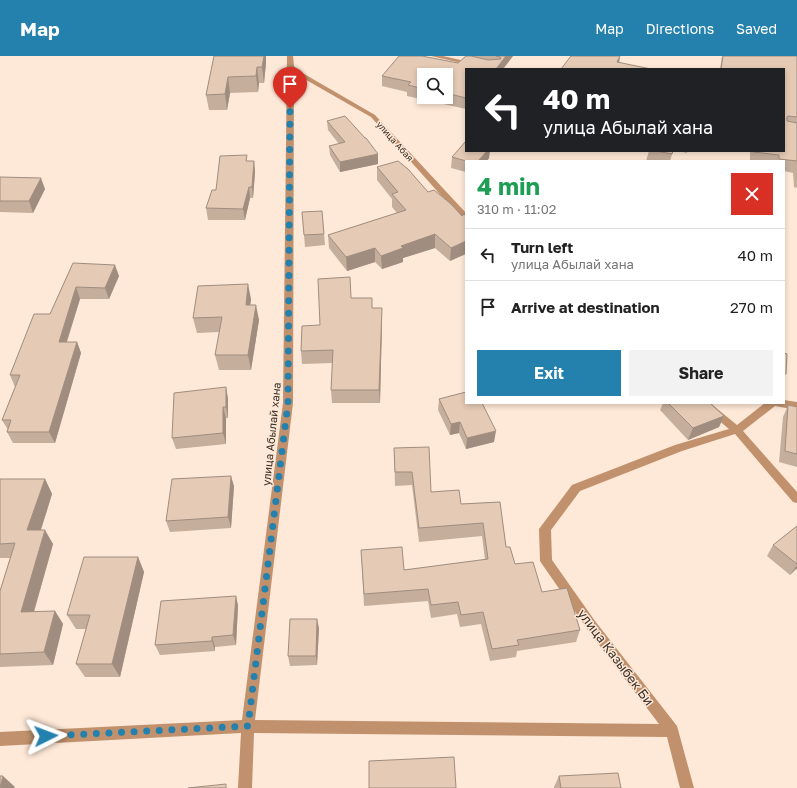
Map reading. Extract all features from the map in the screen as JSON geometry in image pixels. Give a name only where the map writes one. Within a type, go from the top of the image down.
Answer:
[{"type":"street","name":"улица Абылай хана","points":[[245,788],[248,726],[288,403],[290,56]]},
{"type":"street","points":[[434,56],[491,68]]},
{"type":"street","name":"улица Абая","points":[[291,67],[297,72],[373,116],[465,217]]},
{"type":"street","points":[[704,404],[737,430],[797,499]]},
{"type":"street","points":[[737,430],[771,404]]},
{"type":"street","points":[[784,404],[797,406]]},
{"type":"street","name":"улица Казыбек Би","points":[[687,788],[672,731],[591,625],[546,561],[545,529],[576,488],[678,448],[737,430]]},
{"type":"street","points":[[0,739],[248,726],[672,731]]},
{"type":"building","points":[[214,56],[264,56],[262,67],[257,67],[256,76],[228,77],[225,94],[206,95]]},
{"type":"building","points":[[399,56],[422,56],[458,63],[466,56],[488,60],[501,59],[500,57],[496,56],[506,56],[497,68],[465,68],[465,98],[453,95],[453,68],[417,68],[417,87],[408,85],[411,82],[382,76]]},
{"type":"building","points":[[571,56],[620,56],[617,62],[646,68],[562,68]]},
{"type":"building","points":[[723,56],[797,56],[797,117],[788,116],[787,121],[797,123],[797,161],[779,159],[779,155],[754,152],[785,152],[785,68],[721,68]]},
{"type":"building","points":[[345,116],[366,138],[378,154],[340,162],[329,146],[345,142],[327,121]]},
{"type":"building","points":[[465,142],[465,152],[486,152],[479,160],[465,161],[452,157]]},
{"type":"building","points":[[661,152],[673,152],[672,154]]},
{"type":"building","points":[[247,155],[246,161],[254,161],[252,187],[249,187],[243,209],[206,208],[212,190],[216,190],[220,156]]},
{"type":"building","points":[[398,161],[408,169],[428,192],[434,190],[451,204],[462,216],[464,214],[465,241],[451,248],[435,234],[401,246],[403,248],[381,256],[375,248],[346,257],[328,235],[406,210],[392,194],[398,192],[377,167]]},
{"type":"building","points":[[0,177],[41,178],[29,201],[0,201]]},
{"type":"building","points":[[322,211],[324,234],[304,235],[302,212]]},
{"type":"building","points":[[73,263],[115,265],[105,288],[76,287],[59,342],[77,342],[49,432],[7,432],[11,420],[2,420],[20,375],[10,375],[34,314],[50,314]]},
{"type":"building","points":[[350,277],[351,298],[372,298],[372,308],[382,308],[379,390],[331,390],[333,350],[301,351],[302,326],[320,325],[318,279]]},
{"type":"building","points":[[248,284],[246,305],[256,305],[248,355],[215,355],[222,317],[193,318],[198,286]]},
{"type":"building","points":[[785,353],[787,354],[785,374]]},
{"type":"building","points":[[226,387],[226,407],[223,407],[223,433],[172,438],[174,393]]},
{"type":"building","points":[[465,392],[465,404],[482,404],[496,431],[467,438],[460,422],[451,424],[439,399]]},
{"type":"building","points":[[669,404],[711,404],[724,416],[693,428]]},
{"type":"building","points":[[788,405],[797,407],[797,454],[785,451]]},
{"type":"building","points":[[429,447],[431,492],[459,490],[461,504],[500,502],[506,547],[510,547],[515,564],[533,562],[542,592],[567,588],[580,630],[517,640],[519,645],[492,649],[483,612],[461,615],[458,602],[431,605],[428,589],[364,594],[361,550],[402,547],[404,570],[488,559],[483,523],[419,528],[412,472],[395,472],[394,448]]},
{"type":"building","points":[[231,476],[228,517],[166,521],[172,479]]},
{"type":"building","points":[[0,479],[45,479],[27,530],[45,530],[21,612],[55,611],[44,652],[0,654],[0,591],[15,543],[0,544]]},
{"type":"building","points":[[797,526],[797,564],[773,545]]},
{"type":"building","points":[[84,557],[138,557],[112,664],[76,664],[90,615],[67,615]]},
{"type":"building","points":[[236,596],[233,635],[212,637],[212,641],[155,645],[161,601]]},
{"type":"building","points":[[290,619],[317,619],[316,656],[288,656]]},
{"type":"building","points":[[454,757],[456,788],[369,788],[369,761]]},
{"type":"building","points":[[618,773],[621,788],[561,788],[559,776]]},
{"type":"building","points":[[0,776],[3,776],[0,788]]},
{"type":"building","points":[[226,784],[226,788],[188,788]]},
{"type":"route","points":[[46,736],[248,726],[288,403],[290,108]]}]
